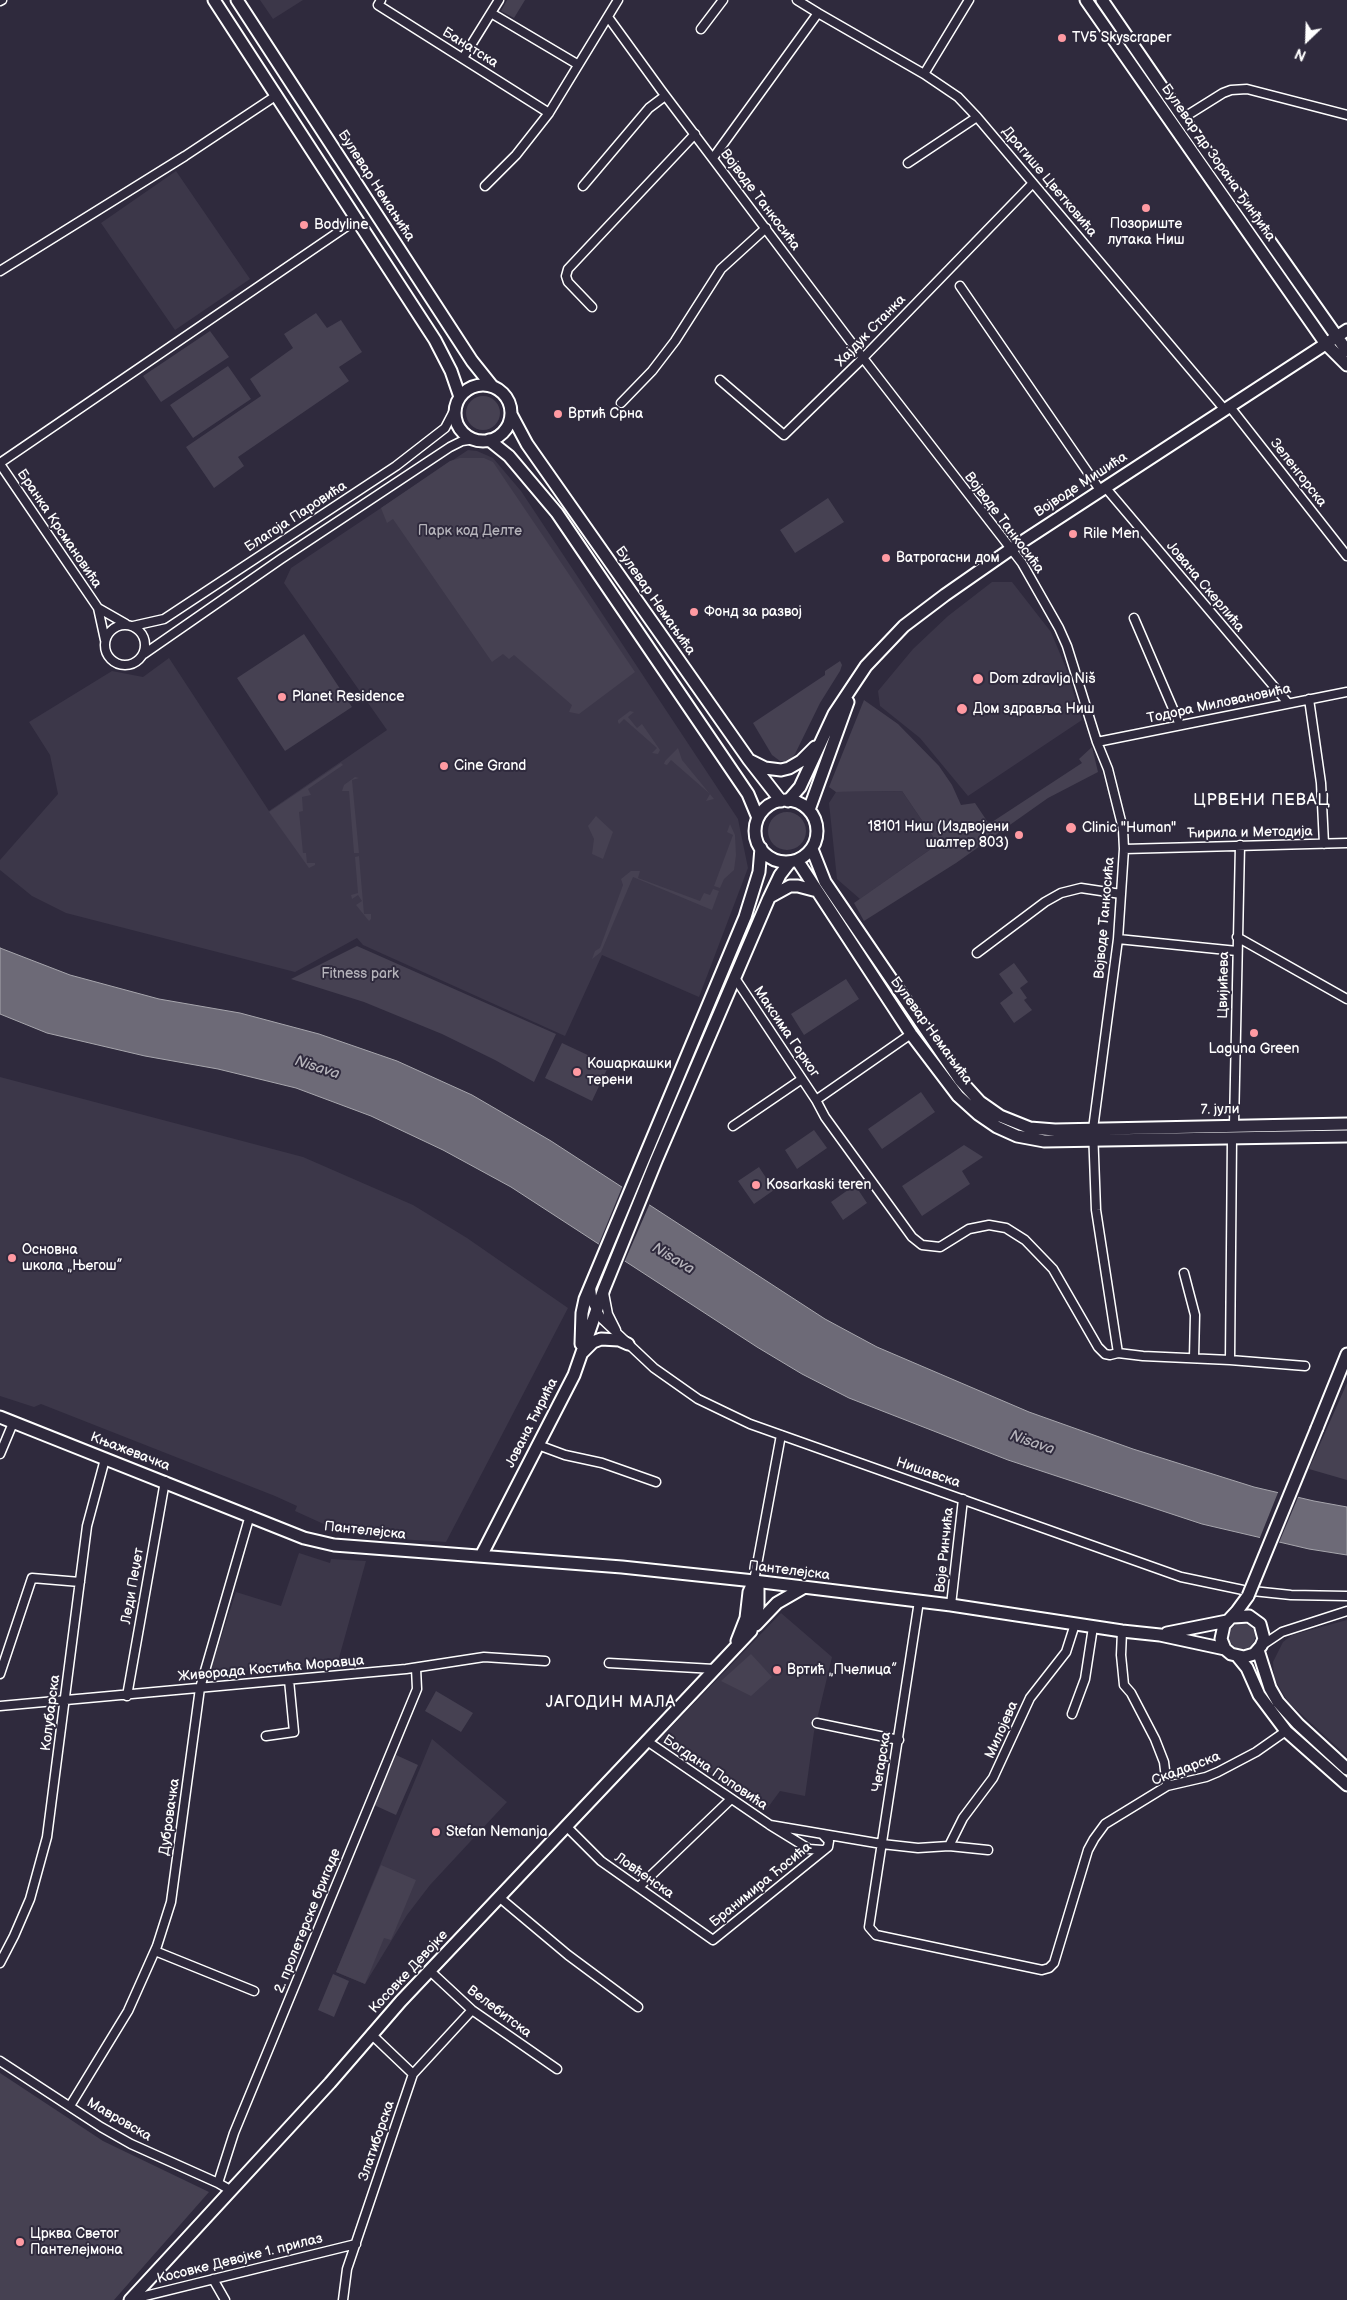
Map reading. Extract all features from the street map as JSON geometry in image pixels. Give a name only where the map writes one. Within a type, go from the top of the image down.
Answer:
[{"type":"street","points":[[214,0],[444,354],[458,402]]},
{"type":"street","name":"Булевар Немањића","points":[[237,0],[472,361],[492,386]]},
{"type":"street","points":[[463,58],[499,0]]},
{"type":"street","points":[[485,186],[516,154],[549,113],[577,64],[618,0]]},
{"type":"street","points":[[701,30],[723,0]]},
{"type":"street","name":"Драгише Цветковића","points":[[797,0],[924,74],[958,97],[1227,408]]},
{"type":"street","points":[[924,74],[970,0]]},
{"type":"street","name":"Булевар др Зорана Ђинђића","points":[[1086,0],[1326,344],[1347,365]]},
{"type":"street","name":"Булевар др Зорана Ђинђића","points":[[1102,0],[1183,118],[1342,333],[1347,351]]},
{"type":"street","name":"Банатска","points":[[380,3],[549,113]]},
{"type":"street","points":[[491,13],[577,64]]},
{"type":"street","points":[[713,158],[818,13]]},
{"type":"street","name":"Војводе Танкосића","points":[[608,17],[665,96],[863,358],[1022,563],[1062,634],[1097,742],[1108,769],[1123,829],[1124,849],[1118,939],[1093,1134],[1096,1210],[1118,1352]]},
{"type":"street","points":[[1183,118],[1223,93],[1247,89],[1347,115]]},
{"type":"street","points":[[0,271],[119,198],[277,95]]},
{"type":"street","points":[[583,186],[649,108],[665,96]]},
{"type":"street","points":[[908,163],[977,117]]},
{"type":"street","points":[[592,307],[568,282],[567,271],[695,134]]},
{"type":"street","name":"Хајдук Станка","points":[[720,380],[784,435],[863,358],[1033,183]]},
{"type":"street","points":[[0,463],[356,220]]},
{"type":"street","points":[[621,403],[652,371],[675,341],[721,269],[766,228]]},
{"type":"street","name":"Јована Скерлића","points":[[960,286],[1102,489],[1286,702]]},
{"type":"street","name":"Војводе Мишића","points":[[784,801],[800,787],[834,714],[853,689],[866,666],[904,626],[1010,549],[1342,333]]},
{"type":"street","points":[[478,385],[492,386],[506,397],[511,414],[510,421],[502,434],[489,440],[474,439],[461,430],[455,415],[458,402],[465,392],[478,385]]},
{"type":"street","name":"Благоја Паровића","points":[[129,625],[164,619],[396,466],[445,428],[458,402]]},
{"type":"street","name":"Зеленгорска","points":[[1227,408],[1347,556]]},
{"type":"street","name":"Булевар Немањића","points":[[511,414],[527,444],[749,760],[784,801]]},
{"type":"street","name":"Благоја Паровића","points":[[144,654],[281,559],[450,447],[462,441],[474,439]]},
{"type":"street","points":[[489,440],[509,456],[557,513],[748,794],[758,818],[756,831],[761,848],[759,872],[745,917],[650,1159]]},
{"type":"street","name":"Бранка Крсмановића","points":[[0,463],[98,608],[105,640]]},
{"type":"street","name":"Бранка Крсмановића","points":[[98,608],[129,625]]},
{"type":"street","points":[[1134,618],[1180,725]]},
{"type":"street","points":[[129,625],[142,632],[145,637],[144,654],[130,664],[117,663],[108,655],[105,640],[115,627],[129,625]]},
{"type":"street","name":"Војводе Мишића","points":[[809,810],[853,689]]},
{"type":"street","name":"Тодора Миловановића","points":[[1097,742],[1286,702],[1347,692]]},
{"type":"street","points":[[1309,699],[1321,783],[1324,844]]},
{"type":"street","points":[[749,760],[765,768],[778,770],[789,768],[801,761],[821,740]]},
{"type":"street","points":[[580,1353],[582,1313],[591,1284],[735,978],[780,875],[793,861],[812,849],[816,838],[817,826],[809,810],[800,804],[784,801],[772,804],[758,818]]},
{"type":"street","name":"Ћирила и Методија","points":[[1124,849],[1347,843]]},
{"type":"street","name":"Цвијићева","points":[[1234,1125],[1240,845]]},
{"type":"street","points":[[761,848],[776,860],[793,861]]},
{"type":"street","name":"Булевар Немањића","points":[[812,849],[825,882],[968,1091],[1000,1116],[1030,1128],[1093,1134]]},
{"type":"street","name":"Булевар Немањића","points":[[793,861],[817,890],[911,1034],[958,1096],[978,1114],[997,1127],[1016,1136],[1035,1140],[1093,1134]]},
{"type":"street","points":[[769,898],[790,886],[808,887],[817,890]]},
{"type":"street","points":[[977,953],[1045,902],[1061,893],[1081,888],[1121,894]]},
{"type":"street","points":[[1237,937],[1347,999]]},
{"type":"street","points":[[1118,939],[1237,951]]},
{"type":"street","name":"Максима Горког","points":[[735,978],[816,1100],[825,1117],[912,1237],[922,1244],[940,1247],[970,1229],[989,1225],[1006,1228],[1026,1240],[1053,1270],[1098,1347],[1105,1354],[1118,1352]]},
{"type":"street","name":"Максима Горког","points":[[816,1100],[911,1034]]},
{"type":"street","points":[[733,1126],[802,1079]]},
{"type":"street","name":"7. јули","points":[[1093,1134],[1234,1125],[1347,1124]]},
{"type":"street","name":"7. јули","points":[[1093,1134],[1232,1138],[1347,1136]]},
{"type":"street","points":[[1230,1360],[1232,1138]]},
{"type":"street","name":"Јована Ћирића","points":[[481,1556],[574,1375],[580,1353],[650,1159]]},
{"type":"street","points":[[1184,1273],[1195,1315],[1194,1358]]},
{"type":"street","points":[[591,1284],[591,1294],[596,1311]]},
{"type":"street","points":[[603,1290],[608,1314],[619,1335]]},
{"type":"street","name":"Нишавска","points":[[596,1311],[602,1319],[654,1368],[698,1398],[750,1424],[963,1498],[1181,1577],[1249,1593],[1347,1596]]},
{"type":"street","points":[[580,1353],[592,1336],[599,1332],[610,1331],[619,1335]]},
{"type":"street","points":[[580,1353],[601,1339],[619,1340],[628,1344]]},
{"type":"street","points":[[1118,1352],[1143,1356],[1305,1366]]},
{"type":"street","points":[[1347,1354],[1249,1593],[1221,1634],[1225,1649],[1238,1657],[1250,1674],[1259,1694],[1286,1731],[1347,1785]]},
{"type":"street","name":"Књажевачка","points":[[0,1417],[104,1459],[250,1514]]},
{"type":"street","points":[[0,1454],[13,1423]]},
{"type":"street","points":[[754,1581],[781,1435]]},
{"type":"street","points":[[538,1445],[566,1455],[602,1463],[656,1482]]},
{"type":"street","name":"Колубарска","points":[[0,1963],[23,1917],[40,1868],[47,1837],[87,1526],[104,1459]]},
{"type":"street","name":"Леди Пеџет","points":[[127,1696],[166,1481]]},
{"type":"street","name":"Воје Ринчића","points":[[951,1604],[963,1498]]},
{"type":"street","name":"Пантелејска","points":[[250,1514],[304,1538],[334,1545],[622,1567],[919,1600],[1093,1627],[1160,1635],[1225,1649]]},
{"type":"street","name":"Дубровачка","points":[[70,2106],[128,2012],[155,1951],[171,1902],[200,1688],[250,1514]]},
{"type":"street","points":[[0,1674],[32,1578],[80,1582]]},
{"type":"street","name":"Косовке Девојке","points":[[131,2300],[330,2083],[371,2034],[714,1669],[734,1650],[751,1631],[758,1607],[758,1586],[754,1581],[749,1592],[744,1624],[734,1650]]},
{"type":"street","points":[[751,1631],[777,1603],[803,1588]]},
{"type":"street","points":[[1249,1593],[1254,1618],[1263,1631],[1260,1648],[1270,1688],[1278,1702],[1298,1724],[1347,1769]]},
{"type":"street","name":"Чегарска","points":[[870,1927],[919,1600]]},
{"type":"street","points":[[1238,1657],[1249,1656],[1282,1632],[1347,1611]]},
{"type":"street","points":[[1230,1619],[1244,1615],[1254,1618]]},
{"type":"street","name":"Пантелејска","points":[[1160,1635],[1230,1619]]},
{"type":"street","name":"Милојева","points":[[949,1846],[963,1818],[993,1778],[1030,1698],[1063,1657],[1073,1635],[1075,1624]]},
{"type":"street","points":[[1072,1714],[1085,1679],[1093,1627]]},
{"type":"street","points":[[1122,1631],[1121,1655],[1124,1685],[1132,1693],[1155,1739],[1164,1762],[1167,1786]]},
{"type":"street","name":"Живорада Костића Моравца","points":[[0,1706],[65,1699],[127,1696],[416,1668],[484,1657],[545,1661]]},
{"type":"street","points":[[609,1663],[714,1669]]},
{"type":"street","name":"2. пролетерске бригаде","points":[[218,2183],[234,2133],[417,1689],[416,1668]]},
{"type":"street","points":[[266,1736],[294,1732],[289,1680]]},
{"type":"street","points":[[816,1723],[899,1740]]},
{"type":"street","name":"Скадарска","points":[[870,1927],[879,1936],[1045,1970],[1054,1963],[1086,1860],[1094,1839],[1105,1824],[1167,1786],[1206,1777],[1218,1772],[1256,1752],[1286,1731]]},
{"type":"street","name":"Богдана Поповића","points":[[647,1741],[730,1800],[770,1825],[809,1849],[824,1850]]},
{"type":"street","points":[[639,1886],[730,1800]]},
{"type":"street","name":"Богдана Поповића","points":[[770,1825],[882,1844]]},
{"type":"street","name":"Ловћенска","points":[[567,1827],[600,1861],[639,1886],[713,1940]]},
{"type":"street","points":[[823,1835],[829,1841],[828,1847],[824,1850]]},
{"type":"street","points":[[882,1844],[918,1848],[949,1846],[988,1850]]},
{"type":"street","name":"Бранимира Ћосића","points":[[713,1940],[824,1850]]},
{"type":"street","points":[[500,1898],[568,1955],[638,2007]]},
{"type":"street","points":[[155,1951],[254,1991]]},
{"type":"street","name":"Велебитска","points":[[430,1971],[472,2010],[557,2069]]},
{"type":"street","name":"Златиборска","points":[[343,2300],[347,2269],[413,2074],[472,2010]]},
{"type":"street","points":[[371,2034],[413,2074]]},
{"type":"street","name":"Мавровска","points":[[0,2060],[101,2127],[131,2144],[230,2190]]},
{"type":"street","name":"Косовке Девојке 1. прилаз","points":[[131,2300],[356,2244]]},
{"type":"street","points":[[213,2279],[225,2300]]},
{"type":"shaded area","points":[[260,0],[303,0],[273,19]]},
{"type":"shaded area","points":[[176,171],[250,279],[175,330],[101,223]]},
{"type":"shaded area","points":[[468,450],[477,451],[493,458],[521,491],[738,819],[748,868],[699,997],[602,955],[565,1036],[363,945],[357,938],[295,972],[66,913],[32,896],[0,870],[0,860],[58,794],[50,755],[29,722],[112,671],[143,677],[169,658],[269,811],[387,730],[284,583],[291,568]]},
{"type":"shaded area","name":"Dom zdravlja Niš","points":[[992,582],[1012,582],[1051,632],[1066,668],[1082,720],[968,796],[920,738],[880,706],[878,691],[913,649],[948,616]]},
{"type":"shaded area","points":[[902,791],[938,844],[860,899],[837,879],[829,803],[836,792]]},
{"type":"shaded area","points":[[0,1077],[303,1157],[413,1205],[467,1238],[568,1308],[446,1542],[382,1538],[328,1526],[295,1511],[297,1506],[275,1496],[41,1404],[34,1407],[0,1396]]},
{"type":"shaded area","points":[[299,1553],[330,1563],[331,1559],[366,1561],[337,1665],[222,1672],[211,1668],[236,1592],[281,1606]]},
{"type":"shaded area","points":[[781,1613],[832,1657],[814,1732],[805,1796],[780,1791],[766,1810],[660,1739]]},
{"type":"shaded area","points":[[1347,1620],[1347,1756],[1288,1702],[1274,1678],[1273,1662],[1283,1642],[1292,1635]]},
{"type":"shaded area","name":"Stefan Nemanja","points":[[432,1739],[507,1802],[430,1885],[407,1915],[365,1984],[336,1972]]},
{"type":"green space","points":[[507,0],[525,0],[514,18],[501,11]]},
{"type":"green space","points":[[316,313],[327,328],[341,320],[362,352],[339,367],[349,381],[238,457],[244,466],[214,488],[186,447],[261,396],[250,379],[293,348],[284,334]]},
{"type":"green space","points":[[210,331],[229,357],[161,402],[143,376]]},
{"type":"green space","points":[[228,366],[251,399],[193,438],[170,405]]},
{"type":"green space","points":[[483,396],[495,401],[500,413],[495,425],[483,430],[471,425],[466,413],[471,401]]},
{"type":"green space","name":"Парк код Делте","points":[[460,458],[484,458],[493,462],[635,672],[579,714],[569,712],[572,705],[514,655],[509,659],[503,654],[492,662],[393,519],[387,523],[381,508],[450,461]]},
{"type":"green space","points":[[828,498],[844,522],[795,553],[780,530]]},
{"type":"green space","points":[[304,634],[352,707],[285,751],[237,678]]},
{"type":"green space","points":[[840,661],[842,665],[840,671],[820,703],[795,754],[789,761],[780,761],[772,755],[753,723],[825,675],[825,671]]},
{"type":"green space","points":[[864,700],[898,724],[939,766],[952,785],[961,805],[975,803],[989,824],[1082,763],[1079,759],[1092,747],[1098,772],[1048,798],[956,863],[864,921],[854,903],[938,844],[902,791],[836,792],[829,787]]},
{"type":"green space","points":[[630,711],[634,712],[628,717],[637,728],[642,724],[660,750],[658,754],[652,753],[657,748],[624,719],[619,724],[618,720]]},
{"type":"green space","points":[[678,748],[682,760],[710,794],[671,760],[667,765],[664,764]]},
{"type":"green space","points":[[341,763],[343,765],[308,789],[311,795],[302,797],[303,811],[299,812],[303,853],[306,853],[307,863],[315,863],[315,865],[309,868],[269,812]]},
{"type":"green space","points":[[355,777],[359,778],[352,780],[359,853],[354,853],[349,791],[342,791],[344,785]]},
{"type":"green space","points":[[710,794],[714,799],[706,801]]},
{"type":"green space","points":[[787,812],[800,818],[806,831],[800,844],[787,850],[774,844],[768,831],[774,818]]},
{"type":"green space","points":[[596,816],[613,832],[603,859],[592,854],[594,839],[588,826]]},
{"type":"green space","points":[[730,824],[735,835],[736,855],[734,870],[724,879],[720,888],[714,886],[733,835],[727,832]]},
{"type":"green space","points":[[359,856],[364,914],[371,914],[369,921],[356,905],[362,901],[358,895],[352,899],[351,895],[358,893],[355,857]]},
{"type":"green space","points":[[631,871],[640,871],[638,878],[700,901],[704,893],[710,895],[713,889],[719,891],[712,910],[633,877],[601,952],[592,959],[595,951],[600,948],[623,885],[621,879]]},
{"type":"green space","name":"Fitness park","points":[[357,946],[556,1034],[534,1082],[442,1034],[364,1002],[291,979]]},
{"type":"green space","points":[[1014,963],[1028,982],[1020,988],[1027,998],[1024,1000],[1032,1010],[1014,1023],[1000,1003],[1013,993],[999,974]]},
{"type":"green space","points":[[846,979],[859,999],[804,1035],[791,1014]]},
{"type":"green space","name":"Кошаркашки терени","points":[[562,1043],[609,1065],[592,1101],[545,1078]]},
{"type":"green space","points":[[921,1092],[935,1112],[882,1149],[868,1129]]},
{"type":"green space","points":[[814,1130],[827,1148],[797,1169],[785,1150]]},
{"type":"green space","points":[[964,1145],[983,1157],[962,1171],[970,1184],[922,1216],[902,1186]]},
{"type":"green space","name":"Kosarkaski teren","points":[[759,1167],[774,1190],[754,1204],[738,1181]]},
{"type":"green space","points":[[855,1185],[867,1203],[843,1220],[831,1202]]},
{"type":"green space","points":[[1347,1383],[1347,1480],[1309,1469]]},
{"type":"green space","points":[[1242,1623],[1252,1626],[1255,1636],[1252,1646],[1242,1649],[1232,1646],[1229,1636],[1232,1626]]},
{"type":"green space","points":[[751,1654],[772,1677],[751,1696],[721,1681]]},
{"type":"green space","points":[[436,1691],[473,1713],[461,1732],[425,1711]]},
{"type":"green space","points":[[396,1755],[418,1765],[396,1815],[374,1805]]},
{"type":"green space","points":[[381,1865],[416,1880],[391,1940],[384,1938],[365,1984],[336,1972]]},
{"type":"green space","points":[[333,1974],[349,1981],[334,2017],[318,2010]]},
{"type":"green space","points":[[0,2073],[103,2141],[209,2192],[114,2300],[0,2300]]},
{"type":"water","name":"Nisava","points":[[0,948],[70,975],[159,999],[240,1013],[319,1034],[397,1061],[472,1095],[551,1141],[825,1319],[877,1347],[1029,1412],[1133,1449],[1254,1487],[1347,1507],[1347,1555],[1309,1549],[1202,1524],[1008,1460],[849,1398],[802,1374],[757,1347],[511,1187],[443,1150],[371,1116],[296,1088],[218,1069],[145,1056],[47,1033],[0,1014]]},
{"type":"pier","points":[[623,1185],[650,1203],[624,1263],[598,1246]]},
{"type":"pier","points":[[1279,1490],[1299,1495],[1278,1545],[1259,1540]]},
{"type":"place","name":"TV5 Skyscraper","points":[[1062,38]]},
{"type":"place","name":"Позориште лутака Ниш","points":[[1146,208]]},
{"type":"place","name":"Bodyline","points":[[304,225]]},
{"type":"place","name":"Вртић Срна","points":[[558,414]]},
{"type":"place","name":"Rile Men","points":[[1073,534]]},
{"type":"place","name":"Ватрогасни дом","points":[[886,558]]},
{"type":"place","name":"Фонд за развој","points":[[694,612]]},
{"type":"place","name":"Dom zdravlja Niš","points":[[978,679]]},
{"type":"place","name":"Planet Residence","points":[[282,697]]},
{"type":"place","name":"Дом здравља Ниш","points":[[962,709]]},
{"type":"place","name":"Cine Grand","points":[[444,766]]},
{"type":"place","name":"Clinic \"Human\"","points":[[1071,828]]},
{"type":"place","name":"18101 Ниш (Издвојени шалтер 803)","points":[[1019,835]]},
{"type":"place","name":"Laguna Green","points":[[1254,1033]]},
{"type":"place","name":"Кошаркашки терени","points":[[577,1072]]},
{"type":"place","name":"Kosarkaski teren","points":[[756,1185]]},
{"type":"place","name":"Основна школа „Његош”","points":[[12,1258]]},
{"type":"place","name":"Вртић „Пчелица”","points":[[777,1670]]},
{"type":"place","name":"Stefan Nemanja","points":[[436,1832]]},
{"type":"place","name":"Црква Светог Пантелејмона","points":[[20,2242]]},
{"type":"district","name":"ЦРВЕНИ ПЕВАЦ","points":[[1262,801]]},
{"type":"district","name":"ЈАГОДИН МАЛА","points":[[611,1703]]}]
